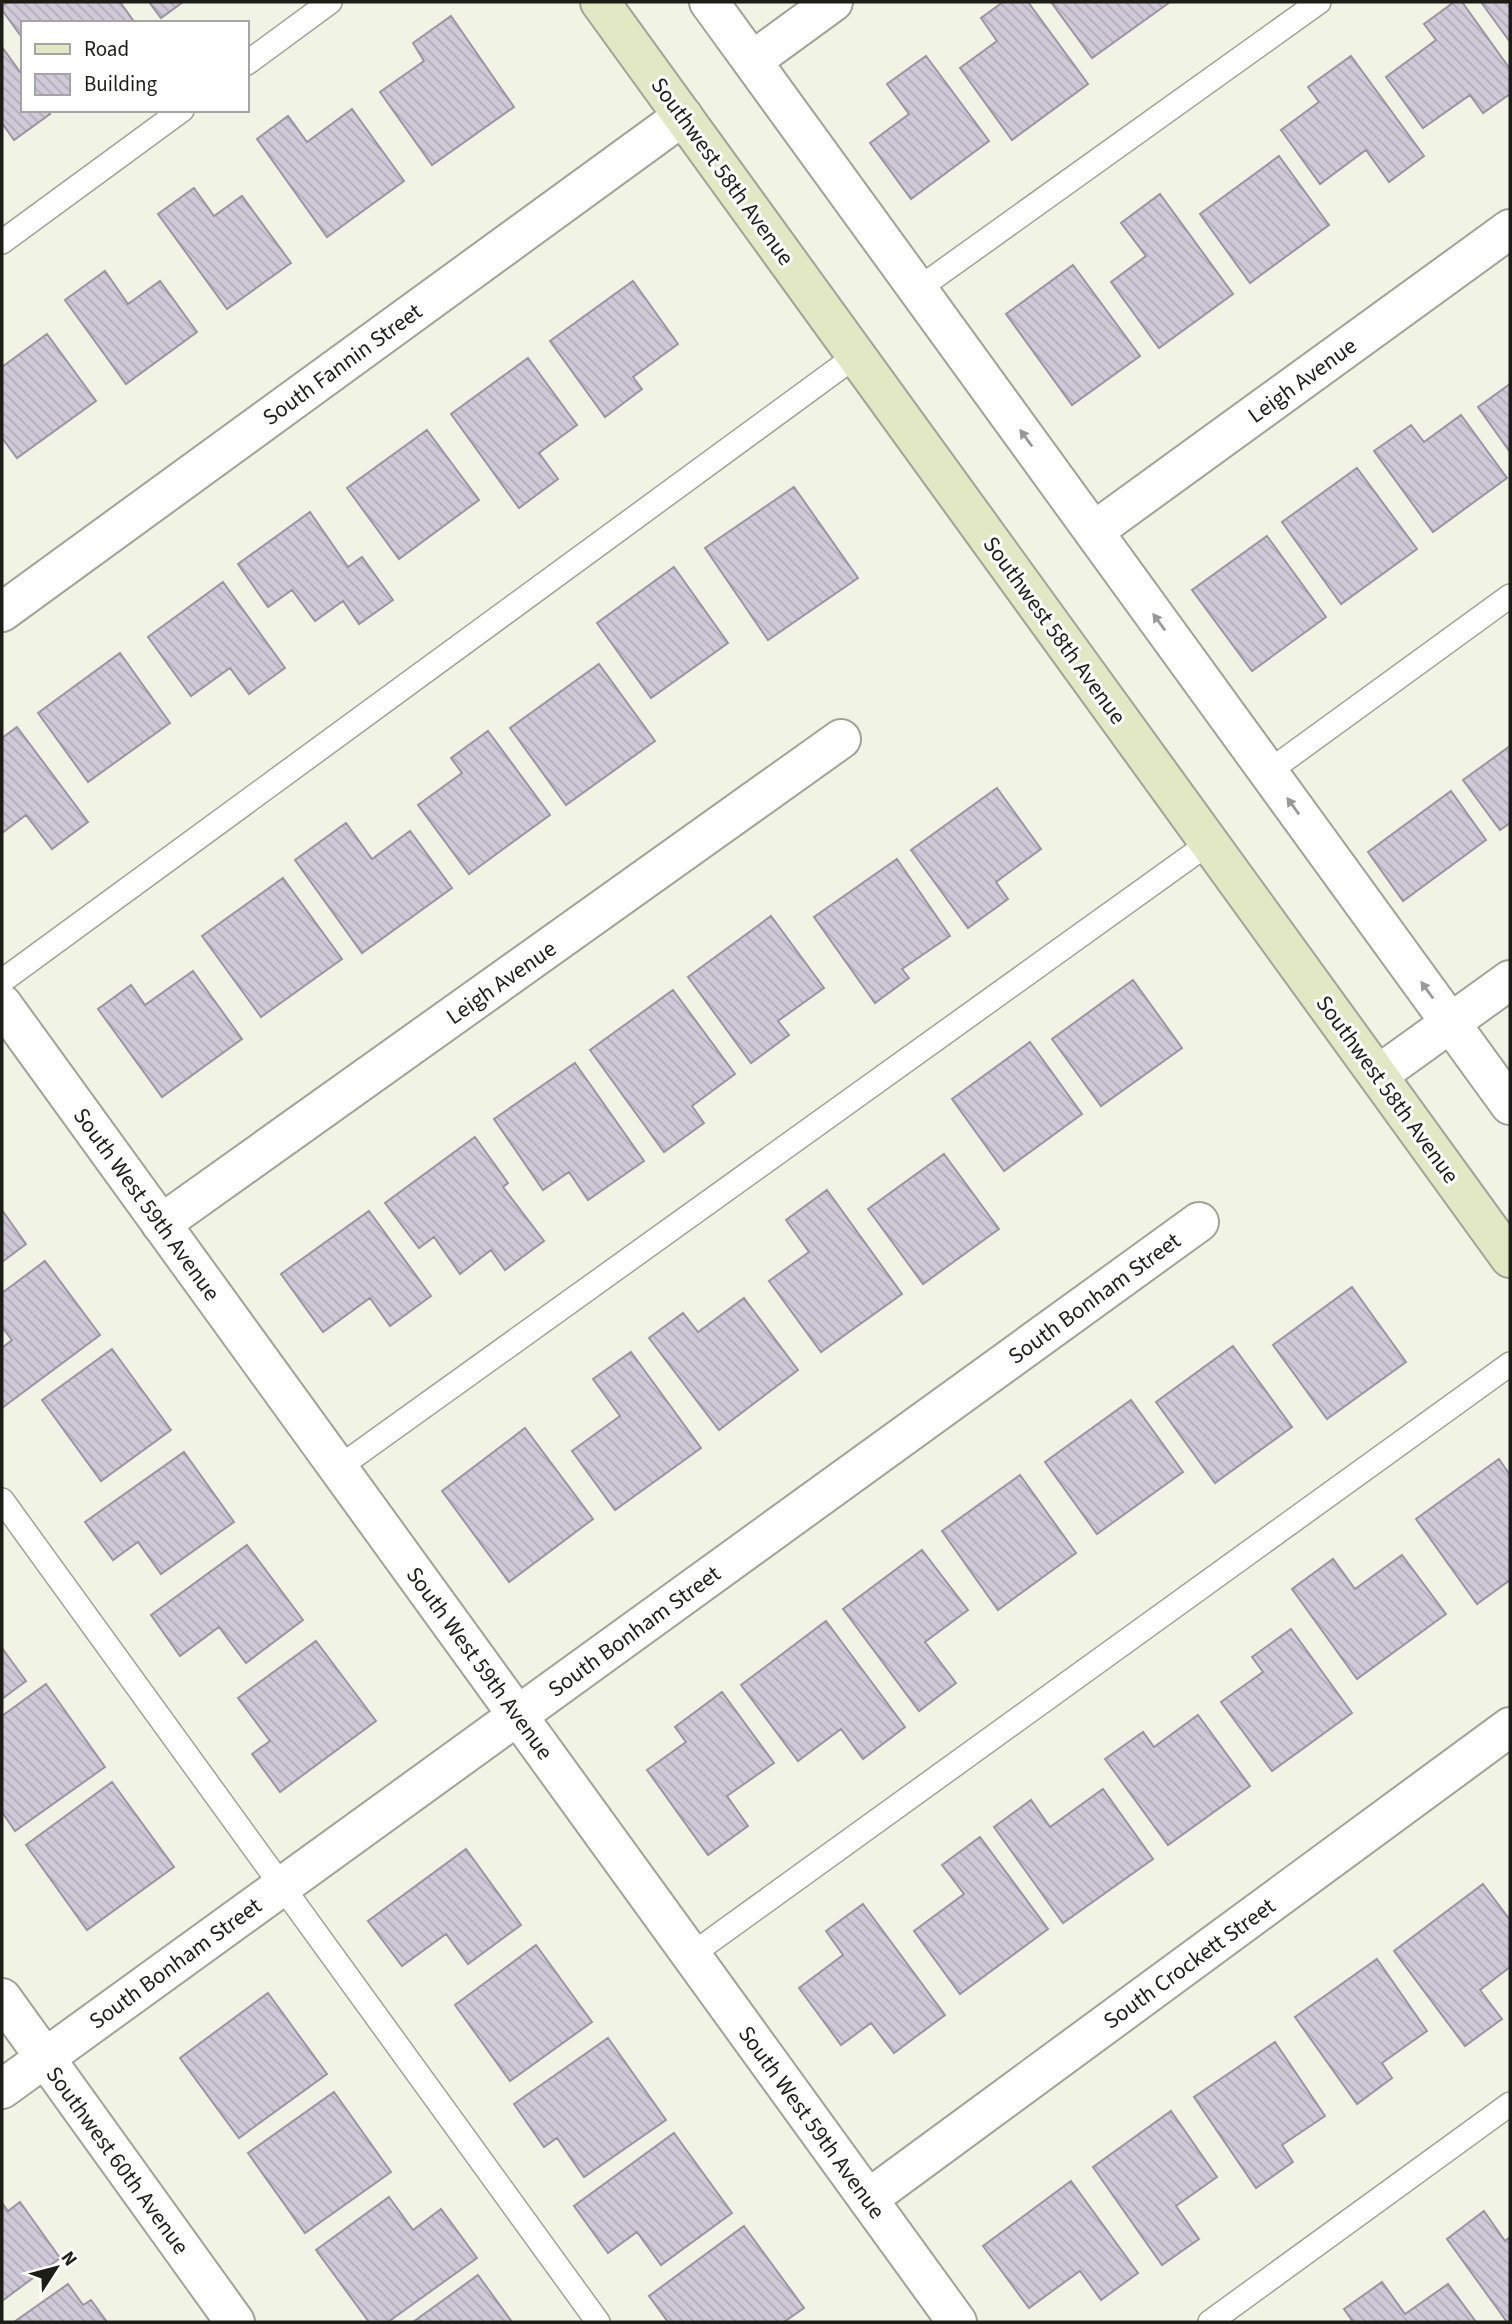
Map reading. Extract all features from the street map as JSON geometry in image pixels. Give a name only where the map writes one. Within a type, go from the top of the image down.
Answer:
[{"type":"main road","name":"Southwest 58th Avenue","points":[[600,2],[1510,1258]]},
{"type":"street","points":[[709,2],[1510,1105]]},
{"type":"street","points":[[752,61],[834,2]]},
{"type":"street","name":"South Fannin Street","points":[[2,612],[683,116]]},
{"type":"street","name":"Leigh Avenue","points":[[1094,531],[1510,229]]},
{"type":"street","name":"Leigh Avenue","points":[[161,1224],[841,739]]},
{"type":"street","points":[[1378,1075],[1510,980]]},
{"type":"street","name":"South West 59th Avenue","points":[[2,1004],[957,2322]]},
{"type":"street","name":"South Bonham Street","points":[[2,2089],[1199,1222]]},
{"type":"street","name":"South Crockett Street","points":[[868,2199],[1510,1727]]},
{"type":"street","name":"Southwest 60th Avenue","points":[[2,1998],[235,2322]]},
{"type":"lane","points":[[248,62],[330,2]]},
{"type":"lane","points":[[918,289],[1319,2]]},
{"type":"lane","points":[[2,242],[179,112]]},
{"type":"lane","points":[[2,981],[856,355]]},
{"type":"lane","points":[[1268,772],[1510,596]]},
{"type":"lane","points":[[338,1468],[1209,843]]},
{"type":"lane","points":[[691,1955],[1510,1364]]},
{"type":"lane","points":[[2,1500],[598,2322]]},
{"type":"lane","points":[[1210,2322],[1510,2104]]},
{"type":"building","points":[[8,2],[120,2],[134,21],[21,21],[21,36],[2,10],[2,6]]},
{"type":"building","points":[[149,2],[183,2],[161,18]]},
{"type":"building","points":[[1003,2],[1028,2],[1088,84],[1012,140],[960,68],[997,41],[981,18]]},
{"type":"building","points":[[1051,2],[1170,2],[1092,58]]},
{"type":"building","points":[[1454,2],[1462,2],[1510,69],[1510,94],[1483,113],[1470,95],[1423,128],[1386,77],[1436,40],[1424,24]]},
{"type":"building","points":[[1481,2],[1510,2],[1510,42]]},
{"type":"building","points":[[451,16],[514,107],[432,165],[380,92],[424,61],[413,43]]},
{"type":"building","points":[[2,47],[21,73],[21,112],[50,114],[14,140],[2,123]]},
{"type":"building","points":[[926,56],[989,141],[911,199],[870,143],[909,114],[887,84]]},
{"type":"building","points":[[1351,56],[1424,156],[1389,182],[1366,150],[1320,184],[1281,130],[1319,102],[1308,87]]},
{"type":"building","points":[[352,109],[404,181],[327,237],[257,139],[288,116],[307,142]]},
{"type":"building","points":[[1279,156],[1329,225],[1250,283],[1200,214]]},
{"type":"building","points":[[194,188],[214,216],[242,196],[291,263],[227,309],[158,214]]},
{"type":"building","points":[[1160,194],[1233,294],[1159,348],[1111,282],[1146,256],[1121,223]]},
{"type":"building","points":[[1073,265],[1140,356],[1072,405],[1006,314]]},
{"type":"building","points":[[105,271],[128,304],[160,281],[197,332],[126,384],[65,300]]},
{"type":"building","points":[[633,281],[678,344],[633,377],[642,389],[605,417],[550,341]]},
{"type":"building","points":[[47,334],[96,401],[17,458],[2,438],[2,367]]},
{"type":"building","points":[[528,358],[577,425],[539,453],[558,479],[519,508],[451,414]]},
{"type":"building","points":[[1510,384],[1510,452],[1478,407]]},
{"type":"building","points":[[1461,415],[1507,478],[1433,532],[1374,451],[1411,425],[1424,442]]},
{"type":"building","points":[[427,430],[479,500],[399,559],[347,488]]},
{"type":"building","points":[[1357,468],[1417,549],[1341,604],[1282,522]]},
{"type":"building","points":[[794,487],[858,578],[768,640],[705,548]]},
{"type":"building","points":[[310,512],[348,567],[362,557],[393,600],[359,624],[343,601],[315,621],[292,590],[268,607],[238,564]]},
{"type":"building","points":[[1267,536],[1326,617],[1252,671],[1192,590]]},
{"type":"building","points":[[674,567],[728,643],[651,698],[597,623]]},
{"type":"building","points":[[223,582],[285,668],[249,694],[230,668],[191,696],[148,637]]},
{"type":"building","points":[[120,653],[170,723],[88,782],[38,713]]},
{"type":"building","points":[[599,664],[655,741],[566,805],[510,728]]},
{"type":"building","points":[[17,727],[88,822],[52,849],[26,815],[2,833],[2,738]]},
{"type":"building","points":[[488,731],[550,815],[469,874],[418,805],[462,773],[451,758]]},
{"type":"building","points":[[1510,746],[1510,823],[1500,830],[1463,780]]},
{"type":"building","points":[[997,788],[1041,849],[996,882],[1008,899],[968,928],[911,850]]},
{"type":"building","points":[[1451,791],[1486,840],[1403,901],[1368,852]]},
{"type":"building","points":[[346,823],[372,859],[410,831],[452,888],[362,953],[295,860]]},
{"type":"building","points":[[897,859],[950,936],[902,969],[909,978],[875,1003],[814,917]]},
{"type":"building","points":[[283,878],[342,959],[261,1017],[202,936]]},
{"type":"building","points":[[771,916],[824,988],[778,1021],[789,1035],[751,1063],[688,977]]},
{"type":"building","points":[[193,971],[242,1039],[162,1097],[98,1009],[131,985],[145,1005]]},
{"type":"building","points":[[1133,980],[1182,1048],[1101,1106],[1052,1039]]},
{"type":"building","points":[[673,990],[735,1074],[692,1106],[704,1123],[664,1152],[590,1050]]},
{"type":"building","points":[[1030,1042],[1082,1114],[1004,1171],[952,1099]]},
{"type":"building","points":[[575,1063],[644,1161],[588,1200],[569,1172],[543,1190],[494,1119]]},
{"type":"building","points":[[475,1137],[508,1183],[503,1187],[544,1241],[505,1270],[491,1250],[460,1274],[434,1237],[419,1248],[385,1203]]},
{"type":"building","points":[[944,1154],[999,1229],[923,1284],[868,1209]]},
{"type":"building","points":[[827,1190],[902,1294],[821,1352],[769,1281],[809,1252],[786,1220]]},
{"type":"building","points":[[2,1210],[26,1244],[2,1262]]},
{"type":"building","points":[[369,1211],[431,1296],[390,1326],[370,1298],[323,1332],[281,1274]]},
{"type":"building","points":[[45,1261],[100,1335],[2,1408],[2,1348],[12,1340],[2,1327],[2,1293]]},
{"type":"building","points":[[1352,1287],[1406,1362],[1327,1419],[1273,1345]]},
{"type":"building","points":[[744,1298],[798,1370],[719,1430],[649,1338],[683,1313],[698,1332]]},
{"type":"building","points":[[1233,1346],[1292,1427],[1215,1483],[1156,1402]]},
{"type":"building","points":[[112,1349],[171,1430],[101,1481],[42,1400]]},
{"type":"building","points":[[631,1352],[701,1448],[615,1510],[572,1451],[620,1416],[593,1379]]},
{"type":"building","points":[[1131,1400],[1183,1472],[1097,1534],[1045,1462]]},
{"type":"building","points":[[525,1428],[593,1519],[509,1582],[442,1491]]},
{"type":"building","points":[[184,1452],[234,1522],[161,1574],[138,1542],[113,1560],[85,1522]]},
{"type":"building","points":[[1499,1459],[1510,1475],[1510,1580],[1477,1604],[1416,1519]]},
{"type":"building","points":[[1020,1475],[1076,1553],[998,1610],[942,1531]]},
{"type":"building","points":[[247,1545],[303,1620],[246,1663],[219,1627],[180,1656],[151,1615]]},
{"type":"building","points":[[922,1550],[968,1610],[925,1642],[956,1683],[919,1711],[843,1609]]},
{"type":"building","points":[[1402,1555],[1446,1614],[1357,1679],[1292,1589],[1333,1559],[1355,1589]]},
{"type":"building","points":[[826,1621],[905,1727],[863,1759],[841,1729],[798,1761],[741,1685]]},
{"type":"building","points":[[1291,1629],[1352,1713],[1272,1771],[1221,1702],[1263,1672],[1252,1657]]},
{"type":"building","points":[[316,1641],[376,1721],[280,1792],[252,1754],[270,1741],[238,1698]]},
{"type":"building","points":[[2,1648],[26,1681],[2,1699]]},
{"type":"building","points":[[46,1684],[105,1767],[15,1831],[2,1812],[2,1716]]},
{"type":"building","points":[[722,1692],[774,1763],[727,1796],[748,1826],[708,1855],[647,1770],[686,1742],[675,1727]]},
{"type":"building","points":[[1198,1715],[1250,1786],[1168,1845],[1105,1759],[1143,1732],[1154,1747]]},
{"type":"building","points":[[112,1782],[174,1867],[87,1930],[26,1845]]},
{"type":"building","points":[[1103,1789],[1153,1859],[1063,1923],[994,1827],[1031,1800],[1050,1827]]},
{"type":"building","points":[[980,1837],[1048,1929],[960,1994],[914,1931],[964,1894],[942,1865]]},
{"type":"building","points":[[466,1849],[521,1925],[468,1964],[446,1934],[402,1966],[368,1921]]},
{"type":"building","points":[[1483,1884],[1510,1920],[1510,1967],[1480,1990],[1502,2019],[1465,2046],[1394,1951]]},
{"type":"building","points":[[863,1904],[945,2015],[894,2053],[871,2023],[841,2045],[799,1988],[843,1955],[826,1931]]},
{"type":"building","points":[[536,1945],[592,2022],[510,2081],[455,2005]]},
{"type":"building","points":[[1377,1959],[1427,2031],[1382,2063],[1392,2078],[1357,2104],[1295,2017]]},
{"type":"building","points":[[268,1993],[327,2074],[239,2138],[180,2058]]},
{"type":"building","points":[[608,2038],[666,2120],[584,2177],[557,2138],[544,2147],[514,2104]]},
{"type":"building","points":[[1275,2042],[1325,2116],[1282,2145],[1293,2162],[1256,2188],[1194,2097]]},
{"type":"building","points":[[334,2092],[391,2172],[305,2233],[248,2153]]},
{"type":"building","points":[[1171,2111],[1217,2177],[1176,2206],[1199,2239],[1162,2265],[1093,2167]]},
{"type":"building","points":[[674,2133],[732,2213],[661,2265],[637,2232],[608,2253],[574,2206]]},
{"type":"building","points":[[1071,2181],[1138,2273],[1101,2300],[1080,2271],[1029,2308],[983,2246]]},
{"type":"building","points":[[389,2197],[413,2230],[441,2209],[477,2258],[388,2322],[369,2322],[316,2250]]},
{"type":"building","points":[[20,2202],[60,2258],[2,2301],[2,2203],[8,2211]]},
{"type":"building","points":[[1484,2211],[1505,2241],[1510,2237],[1510,2322],[1507,2322],[1447,2239]]},
{"type":"building","points":[[744,2226],[804,2308],[784,2322],[668,2322],[649,2296]]},
{"type":"building","points":[[478,2275],[512,2322],[413,2322]]},
{"type":"building","points":[[1382,2282],[1405,2314],[1448,2284],[1476,2322],[1353,2322],[1344,2309]]},
{"type":"building","points":[[68,2284],[83,2305],[91,2300],[107,2322],[14,2322]]}]
